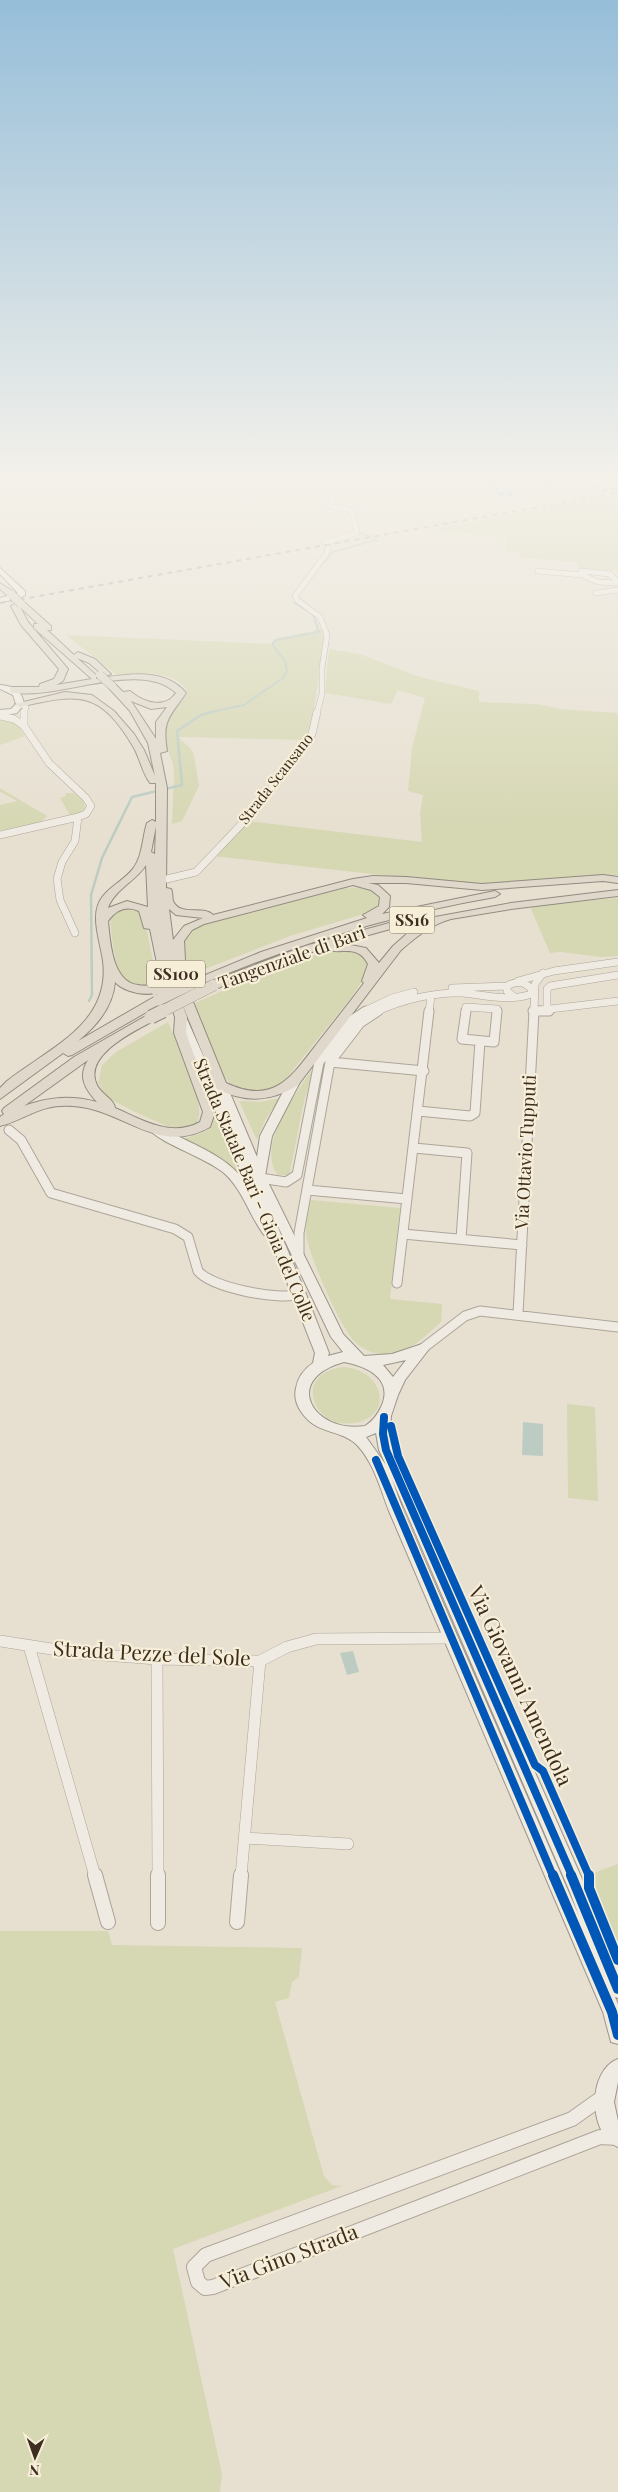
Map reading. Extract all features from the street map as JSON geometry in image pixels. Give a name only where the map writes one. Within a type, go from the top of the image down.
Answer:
[{"type":"highway","name":"SS100","points":[[4,596],[78,654],[92,661],[100,675],[112,686],[133,699],[143,704],[162,706],[180,697]]},
{"type":"highway","name":"SS100","points":[[17,605],[112,686],[134,710],[153,743],[156,784],[161,813],[163,918],[180,978],[180,1033],[204,1094],[209,1118],[206,1124],[192,1134],[181,1135],[155,1130]]},
{"type":"highway","name":"SS100","points":[[7,688],[48,685],[63,676],[64,669],[24,622],[17,605]]},
{"type":"highway","points":[[7,688],[27,692],[47,691],[141,676],[160,679],[174,684],[181,693],[180,697]]},
{"type":"highway","points":[[26,705],[32,697],[47,691]]},
{"type":"highway","name":"SS100","points":[[26,705],[51,696],[69,695],[88,697],[103,704],[141,752],[148,775],[156,784]]},
{"type":"highway","name":"SS100","points":[[180,697],[164,716],[159,730],[167,768],[156,784],[152,823],[154,921],[180,978],[221,1086]]},
{"type":"highway","points":[[152,823],[146,838],[145,859],[130,879],[108,899],[102,912],[115,976],[126,986],[157,995]]},
{"type":"highway","points":[[161,854],[167,879],[168,903],[174,909],[190,916],[221,914]]},
{"type":"highway","points":[[180,978],[181,966],[177,949],[178,941],[183,933],[200,922],[221,914],[331,888],[373,879],[398,879],[482,887],[603,878],[618,881]]},
{"type":"highway","name":"Tangenziale di Bari","points":[[0,1101],[76,1047],[180,978],[237,964],[307,938],[385,916],[445,903],[525,890],[618,881]]},
{"type":"highway","points":[[307,938],[320,929],[378,912],[386,902],[382,891],[366,885],[331,888]]},
{"type":"highway","points":[[221,1086],[237,1094],[254,1097],[273,1094],[294,1082],[363,990],[403,942],[414,933],[439,919],[511,906],[618,892]]},
{"type":"highway","name":"Tangenziale di Bari","points":[[0,1118],[78,1060],[151,1017],[214,985],[309,948],[398,923],[493,904],[618,892]]},
{"type":"highway","points":[[104,920],[109,912],[122,905],[131,905],[144,909],[154,958],[180,978]]},
{"type":"highway","points":[[214,985],[243,979],[308,954],[341,946],[358,948],[371,956],[374,964],[363,990]]},
{"type":"highway","points":[[0,1095],[11,1084],[90,1023],[106,999],[109,988],[110,958]]},
{"type":"highway","points":[[116,1037],[101,1050],[91,1064],[88,1081],[95,1094],[118,1113]]},
{"type":"highway","points":[[4,1126],[26,1109],[52,1102],[82,1102],[118,1113],[155,1130]]},
{"type":"main road","points":[[4,596],[16,597],[20,594]]},
{"type":"main road","points":[[0,680],[26,705],[0,715]]},
{"type":"main road","name":"Strada Statale Bari - Gioia del Colle","points":[[181,1017],[300,1294],[322,1353],[320,1364]]},
{"type":"main road","points":[[260,1178],[266,1136],[294,1082]]},
{"type":"main road","name":"Strada Statale Bari - Gioia del Colle","points":[[221,1086],[260,1178],[338,1337],[361,1360]]},
{"type":"main road","points":[[155,1130],[215,1160],[226,1168],[237,1180],[257,1218],[281,1249]]},
{"type":"main road","points":[[384,1417],[377,1425],[366,1431],[336,1430],[318,1421],[304,1407],[301,1399],[303,1383],[320,1364],[344,1358],[361,1360],[392,1359],[422,1349]]},
{"type":"main road","name":"Via Giovanni Amendola","points":[[422,1349],[404,1371],[392,1393],[384,1417],[383,1434],[386,1450],[577,1888],[618,1989]]},
{"type":"main road","points":[[361,1360],[384,1373],[390,1382],[392,1393]]},
{"type":"main road","points":[[351,1432],[361,1439],[376,1460],[612,2012],[618,2035]]},
{"type":"main road","points":[[618,2068],[613,2072],[604,2095],[605,2112],[618,2138]]},
{"type":"street","name":"Strada Scansano","points":[[167,879],[196,872],[255,810],[312,734],[322,694],[322,668],[327,635],[320,617],[297,600],[296,594]]},
{"type":"street","points":[[24,726],[23,717],[26,705]]},
{"type":"street","points":[[0,715],[14,719],[24,726],[49,763],[90,802],[90,810],[78,817],[0,835]]},
{"type":"street","points":[[75,933],[60,900],[57,879],[62,862],[75,841],[78,817]]},
{"type":"street","points":[[260,1178],[286,1182],[294,1179],[297,1175],[319,1062],[352,1020],[371,1006],[411,993],[457,987],[507,986],[543,973],[618,962]]},
{"type":"street","points":[[298,1258],[299,1233],[306,1190],[330,1062],[360,1023],[377,1011],[397,1003],[431,996],[459,993],[517,997],[529,996],[538,978],[543,973]]},
{"type":"street","points":[[547,1011],[547,989],[550,986],[618,975]]},
{"type":"street","points":[[517,982],[528,984],[532,991]]},
{"type":"street","points":[[507,986],[508,993],[528,1002],[533,1011],[547,1011],[618,1001]]},
{"type":"street","name":"Via Ottavio Tupputi","points":[[518,1314],[534,995],[532,991]]},
{"type":"street","points":[[397,1283],[424,1071],[431,996]]},
{"type":"street","points":[[466,1007],[497,1010],[494,1042],[480,1041],[462,1039],[466,1007]]},
{"type":"street","points":[[418,1111],[470,1116],[475,1114],[480,1041]]},
{"type":"street","points":[[330,1062],[424,1071]]},
{"type":"street","points":[[4,1126],[21,1140],[51,1193],[175,1229],[188,1237],[197,1267],[201,1274],[211,1279],[266,1295],[286,1298],[300,1294]]},
{"type":"street","points":[[414,1148],[467,1153],[460,1239]]},
{"type":"street","points":[[306,1190],[407,1199]]},
{"type":"street","points":[[403,1234],[522,1245]]},
{"type":"street","points":[[422,1349],[465,1316],[480,1311],[618,1327]]},
{"type":"street","name":"Strada Pezze del Sole","points":[[0,1641],[77,1653],[157,1659],[260,1661],[287,1647],[316,1639],[451,1638]]},
{"type":"street","points":[[29,1646],[108,1922]]},
{"type":"street","points":[[157,1659],[158,1923]]},
{"type":"street","points":[[237,1922],[260,1661]]},
{"type":"street","points":[[245,1838],[348,1844]]},
{"type":"street","name":"Via Gino Strada","points":[[604,2095],[597,2104],[572,2119],[206,2255],[194,2267],[198,2282],[205,2288],[214,2287],[591,2141],[600,2138],[618,2138]]},
{"type":"green space","points":[[322,629],[324,646],[310,733],[305,740],[178,737],[190,748],[194,755],[199,786],[182,821],[172,824],[173,764],[163,738],[168,716],[188,693],[176,680],[157,674],[136,673],[118,676],[66,635],[272,644],[274,639]]},
{"type":"green space","points":[[329,649],[360,654],[420,677],[479,691],[479,702],[536,704],[562,709],[618,713],[618,875],[470,885],[213,856],[248,821],[422,842],[420,813],[423,795],[408,791],[412,748],[425,698],[398,690],[391,704],[325,693]]},
{"type":"green space","points":[[0,719],[17,723],[25,736],[0,745]]},
{"type":"green space","points":[[0,788],[47,816],[41,822],[0,831],[0,805],[17,801],[0,792]]},
{"type":"green space","points":[[65,793],[74,793],[84,802],[85,809],[71,817],[60,798],[66,796]]},
{"type":"green space","points":[[364,887],[380,894],[381,905],[374,911],[290,936],[187,976],[181,947],[188,932],[210,921],[347,888]]},
{"type":"green space","points":[[618,898],[618,956],[601,957],[561,952],[550,953],[531,909],[532,905]]},
{"type":"green space","points":[[123,908],[137,909],[144,917],[158,985],[142,987],[131,985],[123,979],[119,972],[114,953],[110,917]]},
{"type":"green space","points":[[332,949],[352,949],[369,960],[369,971],[353,995],[281,1085],[269,1089],[250,1091],[232,1085],[227,1080],[216,1060],[195,1003],[245,981]]},
{"type":"green space","points":[[168,1022],[186,1061],[197,1094],[198,1121],[192,1130],[171,1128],[133,1111],[108,1098],[98,1083],[102,1065],[116,1052]]},
{"type":"green space","points":[[316,1063],[304,1101],[290,1172],[288,1175],[278,1175],[272,1163],[275,1133],[291,1102]]},
{"type":"green space","points":[[280,1098],[265,1120],[257,1140],[239,1101],[260,1102]]},
{"type":"green space","points":[[213,1114],[239,1175],[218,1157],[182,1140],[207,1130],[213,1121]]},
{"type":"green space","points":[[311,1200],[400,1208],[390,1299],[442,1304],[441,1322],[414,1345],[394,1354],[384,1355],[373,1352],[355,1342],[341,1322],[319,1274],[308,1244],[306,1226]]},
{"type":"green space","points":[[343,1367],[357,1370],[368,1376],[376,1384],[379,1394],[379,1403],[375,1412],[367,1419],[355,1423],[340,1423],[328,1418],[319,1410],[314,1400],[313,1389],[317,1379],[327,1371]]},
{"type":"green space","points":[[567,1404],[595,1407],[598,1501],[568,1498]]},
{"type":"green space","points":[[618,1864],[618,1943],[615,1944],[592,1888],[591,1874]]},
{"type":"green space","points":[[0,1931],[108,1931],[112,1945],[302,1948],[299,1977],[292,1982],[289,1998],[275,2002],[324,2176],[332,2185],[342,2186],[173,2249],[222,2474],[220,2492],[0,2492]]},
{"type":"shaded area","points":[[523,1422],[543,1424],[543,1456],[522,1455]]},
{"type":"shaded area","points":[[353,1651],[359,1672],[347,1675],[340,1653]]},
{"type":"waterway","points":[[294,603],[308,611]]},
{"type":"waterway","points":[[207,713],[244,705],[283,678],[287,671],[285,661],[272,644],[276,640],[319,632],[313,614]]},
{"type":"waterway","points":[[89,1001],[92,995],[91,895],[102,858],[132,797],[182,785],[177,731],[201,715],[213,712]]},
{"type":"railway","points":[[0,603],[49,594]]},
{"type":"cycle path","points":[[384,1417],[383,1434],[386,1450],[577,1888],[618,1989]]},
{"type":"cycle path","points":[[391,1426],[398,1456],[535,1765],[543,1771],[589,1874],[589,1888],[618,1960]]},
{"type":"cycle path","points":[[376,1460],[396,1511],[612,2012],[618,2035]]}]
